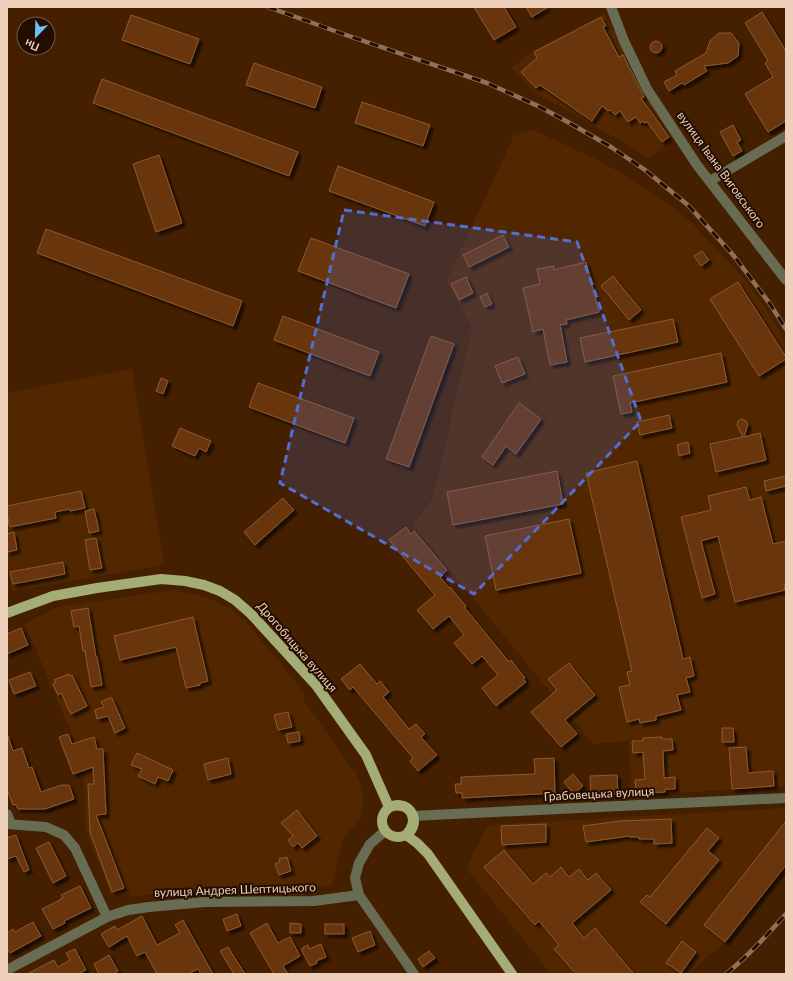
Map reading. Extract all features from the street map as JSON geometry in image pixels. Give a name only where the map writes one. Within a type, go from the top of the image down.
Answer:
[{"type":"main road","name":"Дрогобицька вулиця","points":[[7,614],[53,596],[161,579],[185,581],[204,585],[220,591],[235,600],[251,614],[316,685],[366,755],[389,807]]},
{"type":"main road","points":[[400,805],[410,811],[412,816],[412,826],[406,835],[395,837],[385,831],[383,827],[382,816],[389,807],[400,805]]},
{"type":"main road","points":[[406,835],[418,843],[428,854],[512,974]]},
{"type":"street","name":"вулиця Івана Виговського","points":[[611,7],[624,42],[647,89],[710,181],[786,280]]},
{"type":"street","points":[[710,181],[786,136]]},
{"type":"street","name":"Грабовецька вулиця","points":[[412,816],[786,798]]},
{"type":"street","points":[[8,821],[46,827],[64,835],[75,848],[107,917]]},
{"type":"street","points":[[385,831],[370,844],[359,863],[355,878],[359,895],[414,974]]},
{"type":"street","name":"вулиця Андрея Шептицького","points":[[7,970],[107,917],[128,910],[205,902],[314,901],[359,895]]},
{"type":"highlighted area","points":[[344,210],[577,242],[641,421],[474,594],[280,483]]},
{"type":"shaded area","points":[[605,14],[647,97],[675,138],[649,158],[580,117],[535,93],[512,68],[530,53]]},
{"type":"shaded area","points":[[533,130],[602,162],[650,191],[689,220],[739,273],[764,306],[786,343],[786,786],[631,796],[629,741],[593,744],[413,525],[433,498],[472,328],[447,280],[514,136]]},
{"type":"shaded area","points":[[132,369],[164,565],[12,591],[7,563],[7,393]]},
{"type":"shaded area","points":[[174,590],[205,597],[229,608],[245,621],[304,692],[304,701],[356,774],[361,785],[363,808],[360,819],[343,838],[332,886],[200,888],[131,897],[130,893],[112,897],[86,832],[83,760],[25,624],[57,607]]},
{"type":"shaded area","points":[[786,808],[786,865],[725,942],[688,974],[551,974],[466,868],[488,825]]},
{"type":"building","points":[[474,7],[504,7],[516,27],[494,40]]},
{"type":"building","points":[[526,7],[548,7],[532,17]]},
{"type":"building","points":[[762,12],[786,51],[786,121],[768,132],[745,94],[773,77],[765,63],[768,61],[745,23]]},
{"type":"building","points":[[131,15],[199,39],[190,64],[122,40]]},
{"type":"building","points":[[601,17],[606,26],[603,27],[619,57],[623,55],[644,97],[641,98],[669,137],[662,142],[647,122],[644,123],[643,121],[640,123],[636,117],[628,122],[620,111],[615,115],[610,110],[608,111],[602,106],[592,121],[540,85],[536,88],[521,72],[537,58],[534,52]]},
{"type":"building","points":[[719,33],[731,33],[739,43],[738,56],[728,63],[704,66],[707,71],[684,85],[682,83],[669,91],[664,82],[677,75],[675,71],[706,53],[710,41]]},
{"type":"building","points":[[656,41],[660,43],[662,47],[660,51],[656,53],[652,51],[650,47],[652,43]]},
{"type":"building","points":[[254,63],[322,87],[315,108],[246,85]]},
{"type":"building","points":[[102,79],[298,152],[289,176],[93,103]]},
{"type":"building","points":[[362,102],[430,125],[423,146],[355,123]]},
{"type":"building","points":[[733,125],[741,140],[737,142],[742,151],[733,156],[720,132]]},
{"type":"building","points":[[159,155],[182,223],[156,232],[133,164]]},
{"type":"building","points":[[338,166],[434,202],[425,226],[329,191]]},
{"type":"building","points":[[46,229],[242,301],[233,326],[37,253]]},
{"type":"building","points":[[503,235],[509,247],[469,267],[463,255]]},
{"type":"building","points":[[311,238],[409,274],[396,308],[298,271]]},
{"type":"building","points":[[702,251],[709,260],[701,266],[694,256]]},
{"type":"building","points":[[586,262],[599,312],[566,320],[567,324],[560,325],[567,362],[550,365],[543,329],[533,332],[523,288],[540,284],[537,269],[554,266],[554,270]]},
{"type":"building","points":[[613,276],[641,310],[629,320],[601,286]]},
{"type":"building","points":[[466,277],[473,293],[459,300],[451,284]]},
{"type":"building","points":[[738,282],[786,357],[786,359],[759,376],[710,299]]},
{"type":"building","points":[[487,293],[492,304],[485,307],[480,297]]},
{"type":"building","points":[[283,316],[379,352],[370,376],[274,340]]},
{"type":"building","points":[[673,319],[678,342],[585,362],[580,338]]},
{"type":"building","points":[[431,336],[454,344],[409,467],[386,459]]},
{"type":"building","points":[[721,353],[727,382],[630,403],[632,412],[621,414],[613,376]]},
{"type":"building","points":[[518,357],[525,374],[502,383],[495,366]]},
{"type":"building","points":[[161,378],[168,381],[163,394],[156,391]]},
{"type":"building","points":[[258,383],[354,418],[345,443],[249,407]]},
{"type":"building","points":[[519,403],[541,419],[516,454],[506,446],[493,465],[482,457]]},
{"type":"building","points":[[669,415],[672,428],[640,435],[637,422]]},
{"type":"building","points":[[742,419],[748,424],[744,437],[760,433],[766,460],[716,472],[710,444],[743,437],[737,425],[738,421]]},
{"type":"building","points":[[180,428],[211,441],[206,452],[199,448],[195,456],[172,446]]},
{"type":"building","points":[[688,442],[690,453],[679,456],[677,445]]},
{"type":"building","points":[[637,461],[683,659],[690,657],[694,676],[686,678],[690,692],[677,695],[681,710],[656,716],[656,720],[640,723],[639,719],[627,722],[619,687],[630,685],[627,672],[632,671],[586,473]]},
{"type":"building","points":[[557,471],[563,504],[453,525],[447,492]]},
{"type":"building","points":[[786,476],[786,486],[766,491],[764,481]]},
{"type":"building","points":[[746,487],[750,500],[761,497],[773,544],[786,541],[785,590],[735,602],[718,536],[701,541],[715,594],[702,598],[681,517],[711,510],[708,496]]},
{"type":"building","points":[[81,491],[85,508],[55,512],[56,518],[10,527],[7,506]]},
{"type":"building","points":[[283,498],[294,510],[255,545],[244,532]]},
{"type":"building","points":[[94,509],[99,531],[89,533],[85,511]]},
{"type":"building","points":[[569,519],[581,573],[496,590],[485,536]]},
{"type":"building","points":[[406,527],[411,534],[414,531],[447,570],[440,577],[466,606],[465,608],[509,662],[511,660],[525,678],[523,679],[526,682],[496,706],[482,688],[498,675],[482,656],[472,664],[454,643],[464,635],[449,616],[433,629],[417,610],[435,595],[389,540]]},
{"type":"building","points":[[14,532],[17,550],[7,552],[7,534]]},
{"type":"building","points":[[96,538],[102,568],[90,570],[85,540]]},
{"type":"building","points":[[63,562],[65,574],[13,584],[10,572]]},
{"type":"building","points":[[88,608],[102,685],[91,687],[79,626],[74,627],[71,611]]},
{"type":"building","points":[[193,617],[208,681],[200,683],[200,685],[186,688],[176,647],[120,660],[114,636]]},
{"type":"building","points":[[21,628],[28,645],[7,654],[7,634]]},
{"type":"building","points":[[569,663],[595,695],[565,720],[577,734],[561,747],[531,712],[557,690],[548,679]]},
{"type":"building","points":[[360,664],[377,684],[380,681],[389,692],[383,697],[409,729],[416,724],[425,734],[421,737],[437,755],[418,771],[410,761],[413,758],[353,687],[350,690],[341,679]]},
{"type":"building","points":[[30,672],[36,686],[14,694],[9,680]]},
{"type":"building","points":[[69,674],[70,676],[72,675],[87,706],[71,714],[61,693],[58,695],[53,684],[56,682],[54,680]]},
{"type":"building","points":[[112,698],[125,728],[115,733],[108,716],[97,719],[95,710],[104,707],[101,702]]},
{"type":"building","points":[[288,712],[292,727],[278,730],[274,715]]},
{"type":"building","points":[[722,728],[733,728],[734,742],[722,742]]},
{"type":"building","points":[[299,732],[300,741],[288,743],[286,734]]},
{"type":"building","points":[[68,734],[72,744],[94,737],[97,749],[103,749],[106,814],[96,815],[124,888],[112,892],[90,832],[88,784],[94,784],[93,767],[73,774],[59,737]]},
{"type":"building","points":[[7,736],[13,751],[22,748],[29,768],[32,767],[41,792],[62,785],[69,785],[74,799],[45,809],[18,809],[15,804],[13,805],[7,789]]},
{"type":"building","points":[[662,737],[662,739],[672,739],[673,750],[663,751],[664,778],[675,777],[675,789],[665,789],[665,792],[646,793],[646,790],[636,791],[635,780],[645,779],[643,752],[633,753],[632,741],[643,741],[643,738]]},
{"type":"building","points":[[746,747],[748,773],[773,771],[774,786],[732,789],[729,748]]},
{"type":"building","points":[[137,753],[173,770],[168,781],[158,777],[155,784],[138,776],[142,769],[131,765]]},
{"type":"building","points":[[228,758],[231,774],[208,780],[204,764]]},
{"type":"building","points":[[554,758],[555,793],[462,798],[462,793],[456,793],[455,784],[461,784],[461,777],[535,774],[534,759]]},
{"type":"building","points":[[573,774],[583,786],[574,794],[564,782]]},
{"type":"building","points":[[617,775],[618,794],[591,795],[590,776]]},
{"type":"building","points":[[297,810],[317,836],[302,848],[298,843],[293,847],[288,840],[293,836],[281,823]]},
{"type":"building","points":[[671,819],[672,843],[654,844],[654,839],[639,839],[639,837],[629,836],[586,842],[583,826],[620,821]]},
{"type":"building","points":[[786,821],[786,865],[725,942],[704,925]]},
{"type":"building","points":[[546,824],[546,842],[502,845],[501,826]]},
{"type":"building","points":[[707,828],[719,838],[708,851],[719,860],[666,924],[640,902],[647,895],[650,897]]},
{"type":"building","points":[[16,835],[29,870],[24,872],[16,856],[7,859],[7,838]]},
{"type":"building","points":[[49,842],[66,876],[53,883],[36,848]]},
{"type":"building","points":[[504,850],[533,884],[546,873],[550,877],[561,867],[569,877],[579,869],[588,880],[596,873],[611,890],[572,923],[584,938],[595,928],[634,974],[576,974],[554,949],[559,945],[539,921],[535,925],[484,867]]},
{"type":"building","points":[[287,857],[291,871],[279,875],[275,864],[280,862],[279,859]]},
{"type":"building","points":[[80,886],[91,908],[64,921],[65,923],[53,929],[42,909],[63,898],[61,895]]},
{"type":"building","points":[[237,914],[241,926],[227,931],[223,919]]},
{"type":"building","points":[[142,916],[157,945],[180,933],[175,925],[183,920],[213,974],[201,974],[198,969],[188,974],[157,974],[145,952],[137,956],[127,936],[109,947],[101,934],[115,926],[117,930]]},
{"type":"building","points":[[33,922],[41,936],[10,953],[7,949],[7,933],[13,929],[15,932]]},
{"type":"building","points":[[267,923],[278,943],[290,937],[300,956],[283,966],[288,974],[274,974],[250,933]]},
{"type":"building","points":[[290,923],[301,924],[301,933],[290,933]]},
{"type":"building","points":[[325,924],[344,924],[344,934],[325,934]]},
{"type":"building","points":[[370,931],[375,945],[358,952],[352,938]]},
{"type":"building","points":[[682,941],[696,952],[681,973],[666,963]]},
{"type":"building","points":[[321,944],[326,957],[316,961],[317,963],[310,966],[302,951],[302,948],[308,945],[309,949]]},
{"type":"building","points":[[228,947],[245,974],[234,974],[220,951]]},
{"type":"building","points":[[75,949],[86,970],[77,974],[27,974],[54,960],[58,967],[70,960],[66,953]]},
{"type":"building","points":[[429,951],[435,958],[423,967],[418,959]]},
{"type":"building","points":[[109,955],[118,971],[114,974],[99,974],[94,964]]},
{"type":"railway","points":[[268,7],[487,83],[538,106],[611,147],[645,170],[689,206],[734,256],[770,304],[786,329]]},
{"type":"railway","points":[[726,974],[750,953],[786,914]]}]
